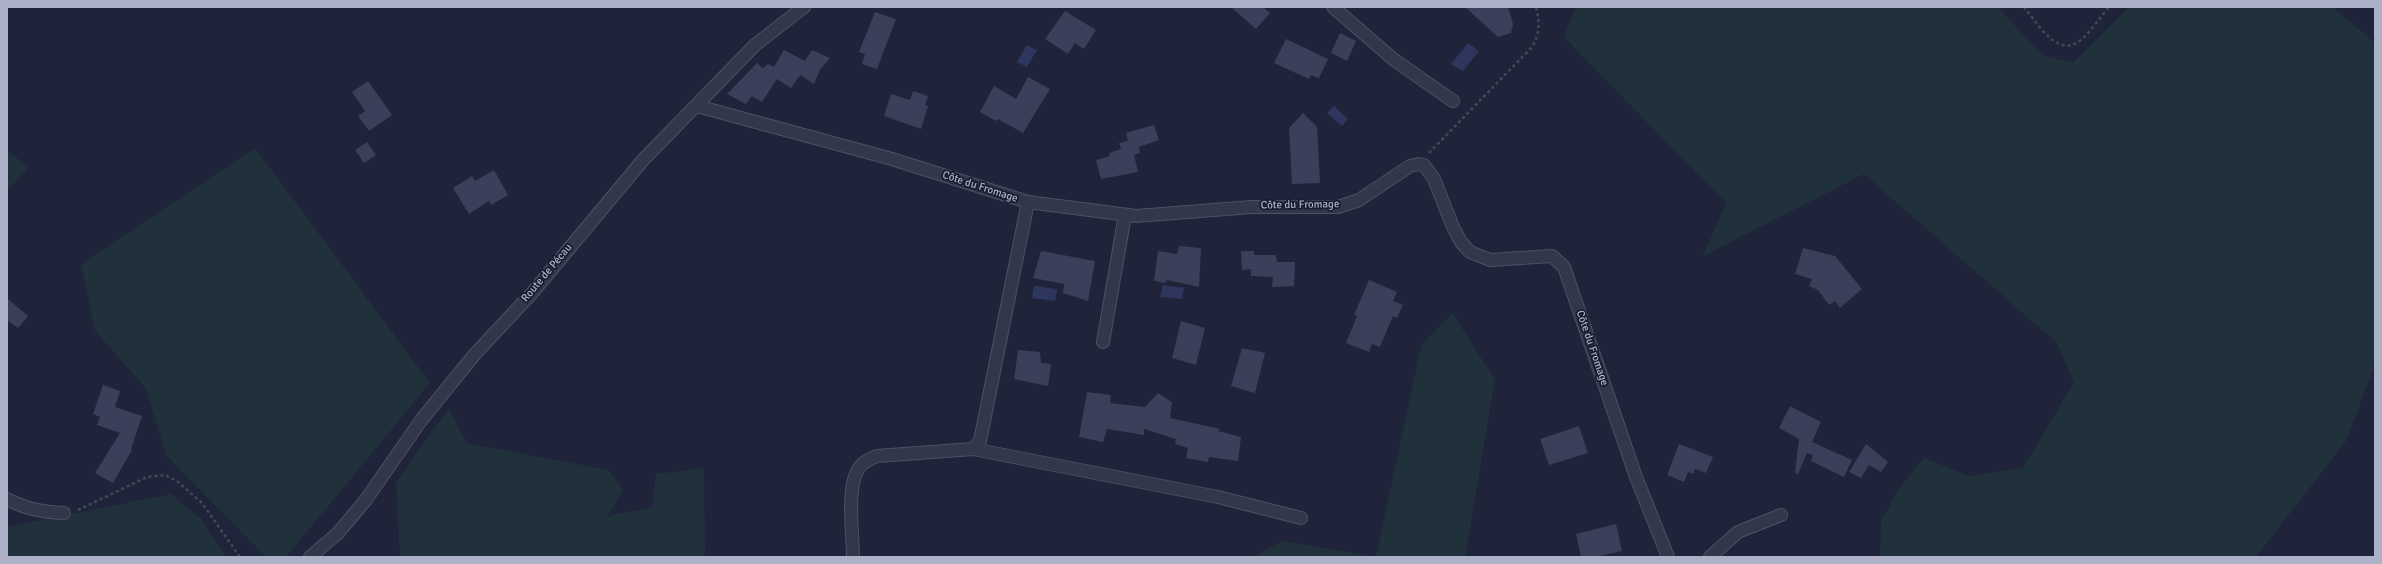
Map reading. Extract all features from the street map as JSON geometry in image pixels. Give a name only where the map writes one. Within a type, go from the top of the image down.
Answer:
[{"type":"street","name":"Route de Pécau","points":[[310,557],[338,533],[365,501],[422,419],[475,354],[532,293],[643,160],[755,45],[804,7]]},
{"type":"street","points":[[1333,7],[1393,59],[1453,101]]},
{"type":"street","name":"Côte du Fromage","points":[[697,106],[892,159],[1028,202],[1125,215],[1252,207],[1338,207],[1359,200],[1410,166],[1419,164],[1424,165],[1434,179],[1453,227],[1461,242],[1470,252],[1490,260],[1552,256],[1564,267],[1636,477],[1668,557]]},
{"type":"street","points":[[973,449],[980,441],[1028,202]]},
{"type":"street","points":[[1103,342],[1125,215]]},
{"type":"street","points":[[853,557],[852,489],[858,469],[866,460],[877,456],[973,449],[1218,497],[1301,518]]},
{"type":"street","points":[[7,499],[26,508],[41,512],[64,513]]},
{"type":"street","points":[[1710,557],[1738,532],[1781,515]]},
{"type":"path","points":[[1419,164],[1532,47],[1539,32],[1539,17],[1536,7]]},
{"type":"path","points":[[2024,7],[2055,43],[2066,46],[2078,42],[2109,7]]},
{"type":"path","points":[[64,513],[82,509],[147,477],[165,475],[177,481],[202,503],[240,557]]},
{"type":"shaded area","points":[[1576,7],[1998,7],[2042,55],[2073,63],[2129,7],[2333,7],[2375,43],[2375,364],[2346,441],[2256,557],[1880,557],[1881,521],[1900,487],[1924,458],[1969,476],[2023,468],[2074,382],[2057,343],[1864,174],[1703,256],[1726,203],[1564,37]]},
{"type":"shaded area","points":[[255,148],[430,383],[286,557],[266,557],[166,455],[146,388],[95,331],[81,264]]},
{"type":"shaded area","points":[[7,151],[29,167],[7,191]]},
{"type":"shaded area","points":[[1452,313],[1495,379],[1465,557],[1376,557],[1421,346]]},
{"type":"shaded area","points":[[449,408],[466,443],[609,470],[623,490],[608,516],[652,507],[656,474],[704,468],[705,557],[400,557],[396,482]]},
{"type":"shaded area","points":[[171,494],[201,519],[227,557],[7,557],[7,527]]},
{"type":"shaded area","points":[[1282,541],[1376,557],[1254,557]]},
{"type":"water","points":[[1468,43],[1479,51],[1463,71],[1451,64]]},
{"type":"water","points":[[1027,45],[1037,50],[1027,67],[1017,62]]},
{"type":"water","points":[[1334,106],[1348,119],[1342,126],[1327,113]]},
{"type":"water","points":[[1163,285],[1184,288],[1182,299],[1160,297]]},
{"type":"water","points":[[1034,286],[1057,289],[1055,301],[1032,298]]},
{"type":"building","points":[[1231,7],[1263,7],[1270,13],[1256,29]]},
{"type":"building","points":[[1465,7],[1508,7],[1513,24],[1511,33],[1498,37]]},
{"type":"building","points":[[1065,11],[1096,30],[1084,49],[1075,43],[1068,54],[1045,39]]},
{"type":"building","points":[[875,12],[896,19],[877,69],[862,64],[865,54],[859,52]]},
{"type":"building","points":[[1340,33],[1356,41],[1347,61],[1331,53]]},
{"type":"building","points":[[1286,39],[1328,59],[1319,78],[1311,75],[1309,79],[1274,63]]},
{"type":"building","points":[[784,50],[805,61],[812,50],[830,58],[820,70],[814,84],[800,75],[791,88],[777,79],[762,102],[752,96],[746,104],[727,94],[757,63],[763,68],[768,64],[774,67]]},
{"type":"building","points":[[1028,77],[1050,89],[1023,133],[998,119],[996,121],[980,112],[994,86],[1016,99]]},
{"type":"building","points":[[368,81],[392,115],[369,131],[358,116],[365,111],[352,92]]},
{"type":"building","points":[[913,91],[928,96],[925,105],[928,106],[921,129],[884,116],[891,94],[910,100]]},
{"type":"building","points":[[1303,113],[1317,127],[1320,183],[1292,184],[1289,128]]},
{"type":"building","points":[[1154,125],[1159,140],[1139,147],[1140,153],[1134,155],[1138,172],[1101,179],[1096,160],[1110,156],[1109,153],[1121,149],[1119,143],[1128,141],[1126,133]]},
{"type":"building","points":[[367,142],[376,155],[364,163],[355,150]]},
{"type":"building","points":[[494,170],[508,195],[491,205],[489,201],[469,214],[453,188],[472,176],[475,181]]},
{"type":"building","points":[[1179,246],[1201,248],[1199,287],[1167,280],[1165,283],[1154,281],[1158,251],[1177,254]]},
{"type":"building","points":[[1803,248],[1835,256],[1862,289],[1840,308],[1835,301],[1829,305],[1818,290],[1809,286],[1812,279],[1795,274]]},
{"type":"building","points":[[1041,251],[1095,261],[1088,301],[1063,293],[1064,284],[1033,278]]},
{"type":"building","points":[[1241,251],[1254,251],[1254,255],[1276,255],[1277,262],[1295,262],[1294,286],[1272,287],[1273,277],[1251,276],[1251,269],[1242,270]]},
{"type":"building","points":[[1369,280],[1397,292],[1393,301],[1403,305],[1397,318],[1393,316],[1380,347],[1372,344],[1369,352],[1346,343],[1357,316],[1354,315]]},
{"type":"building","points":[[7,298],[28,316],[18,328],[7,320]]},
{"type":"building","points":[[1181,321],[1205,328],[1196,365],[1172,358]]},
{"type":"building","points":[[1242,348],[1265,353],[1255,393],[1231,386]]},
{"type":"building","points":[[1018,350],[1040,352],[1041,363],[1051,364],[1048,386],[1014,379]]},
{"type":"building","points":[[103,385],[120,391],[115,407],[142,416],[131,449],[132,450],[113,483],[95,473],[120,433],[97,425],[100,417],[93,414]]},
{"type":"building","points":[[1087,392],[1111,395],[1110,403],[1145,407],[1158,393],[1172,402],[1170,418],[1220,429],[1218,431],[1241,437],[1238,461],[1209,457],[1208,462],[1186,458],[1188,448],[1175,444],[1176,439],[1144,429],[1144,435],[1107,429],[1103,442],[1079,437]]},
{"type":"building","points":[[1790,406],[1821,422],[1812,442],[1852,460],[1844,477],[1811,461],[1813,455],[1807,453],[1798,474],[1795,473],[1799,439],[1779,428]]},
{"type":"building","points":[[1579,426],[1588,453],[1549,465],[1540,439]]},
{"type":"building","points":[[1679,444],[1713,457],[1706,473],[1695,469],[1693,474],[1688,472],[1684,482],[1667,475]]},
{"type":"building","points":[[1866,444],[1888,462],[1881,472],[1869,465],[1861,478],[1849,472]]},
{"type":"building","points":[[1616,524],[1622,551],[1595,557],[1581,557],[1576,534]]}]
